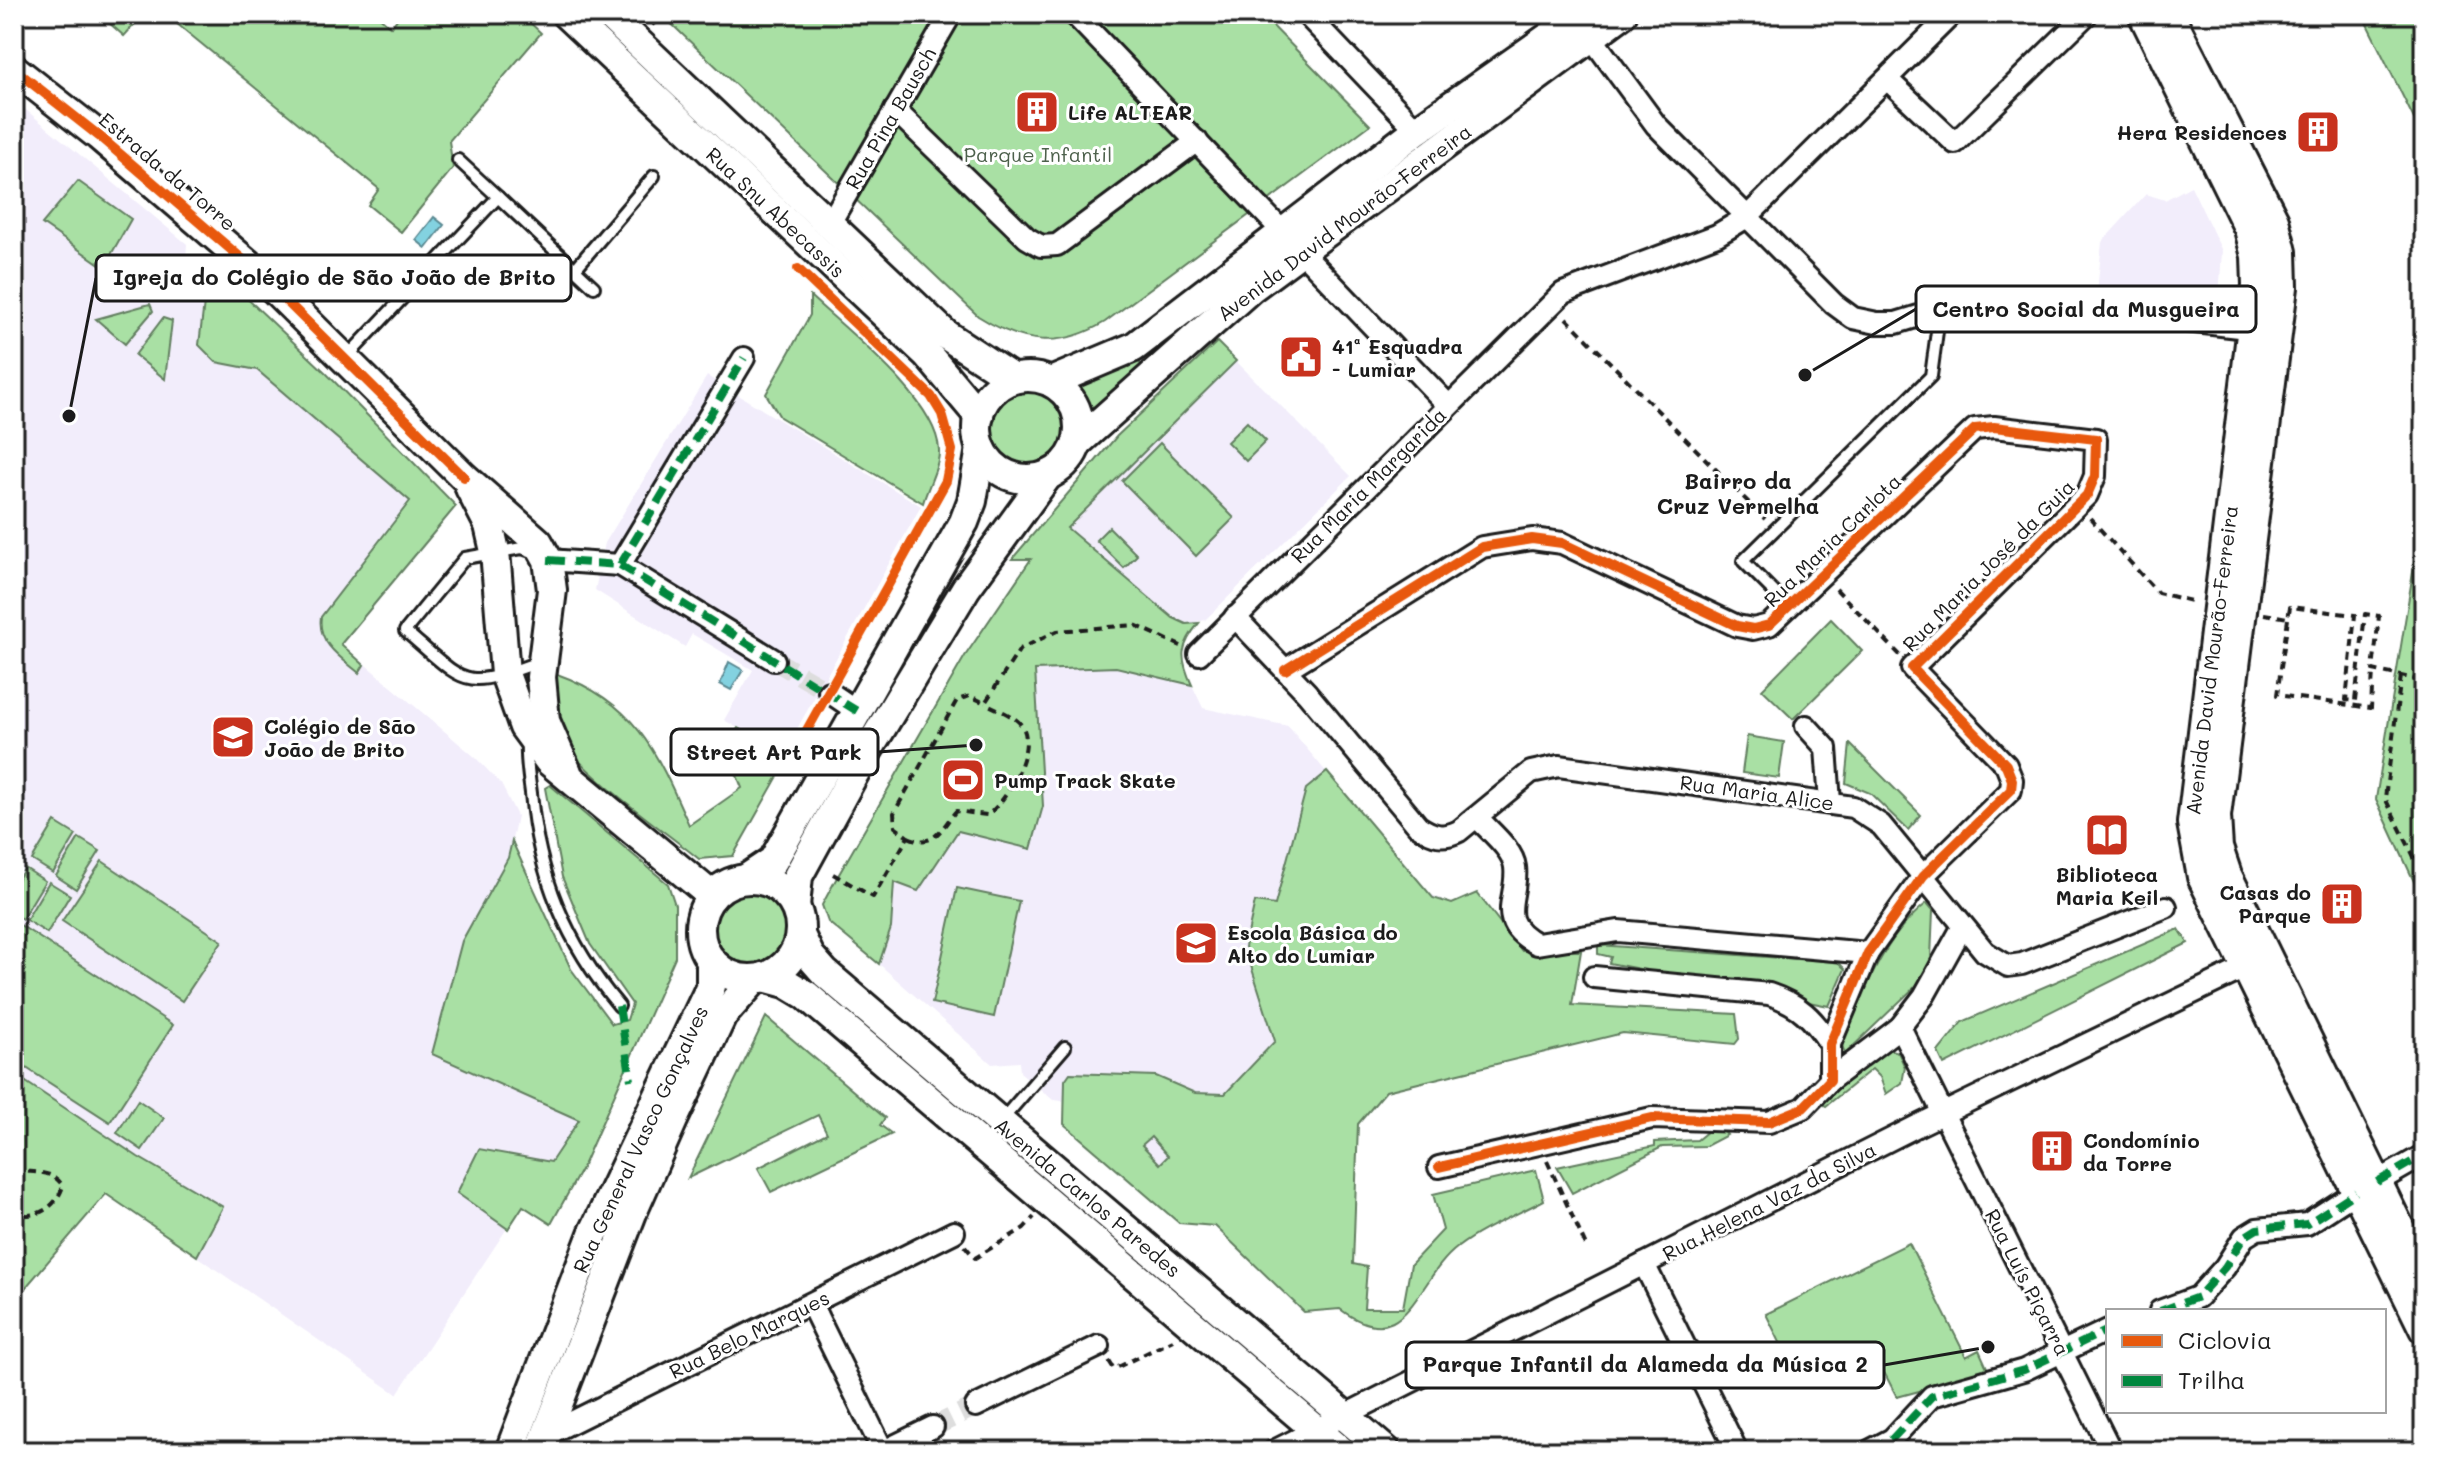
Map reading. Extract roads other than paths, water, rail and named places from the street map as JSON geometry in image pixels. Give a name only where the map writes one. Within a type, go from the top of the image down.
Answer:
[{"type":"street","name":"Rua Snu Abecassis","points":[[566,14],[927,354],[979,416]]},
{"type":"street","name":"Rua Snu Abecassis","points":[[608,14],[946,335],[1013,379]]},
{"type":"street","name":"Rua Pina Bausch","points":[[830,223],[951,14]]},
{"type":"street","points":[[1074,14],[1448,405]]},
{"type":"street","points":[[1306,14],[1417,130]]},
{"type":"street","name":"Avenida David Mourão-Ferreira","points":[[1077,443],[1251,288],[1292,242],[1417,130],[1583,23],[1622,14]]},
{"type":"street","name":"Rua Maria Margarida","points":[[1199,654],[1551,303],[1577,285],[1717,235],[1747,217],[1952,14]]},
{"type":"street","points":[[1887,79],[1955,143],[2087,14]]},
{"type":"street","name":"Avenida David Mourão-Ferreira","points":[[2143,14],[2249,229],[2256,256],[2264,329]]},
{"type":"street","name":"Avenida David Mourão-Ferreira","points":[[2169,14],[2274,220],[2282,252],[2283,275],[2264,329],[2229,609],[2216,816],[2218,848],[2257,962],[2367,1187],[2424,1329]]},
{"type":"street","points":[[1583,23],[1656,125],[1834,304],[1853,318],[1896,323],[1975,301],[2027,302],[2264,329]]},
{"type":"street","name":"Avenida David Mourão-Ferreira","points":[[1051,382],[1134,347],[1292,242],[1583,23]]},
{"type":"street","name":"Estrada da Torre","points":[[14,69],[187,209],[346,358],[464,477],[538,542],[548,560],[552,590],[542,660],[545,721],[567,772]]},
{"type":"street","points":[[895,110],[1027,238],[1041,246],[1057,245],[1197,141]]},
{"type":"street","points":[[620,565],[744,358]]},
{"type":"street","points":[[1026,377],[1051,382],[1072,401],[1079,429],[1071,457],[1048,475],[966,588],[856,770],[798,876],[795,906],[800,935],[789,962],[759,978],[726,973],[711,960],[702,942],[700,923],[712,896],[727,884],[746,879],[773,861],[964,522],[972,501],[981,448],[979,416],[986,400],[998,387],[1013,379],[1026,377]]},
{"type":"street","name":"Rua Maria José da Guia","points":[[1830,1044],[1868,953],[1923,876],[2004,800],[2012,780],[2006,765],[1912,668],[2078,505],[2087,495],[2095,476],[2096,439],[1994,427],[1975,429],[1961,439]]},
{"type":"street","name":"Rua Maria Carlota","points":[[1285,670],[1482,547],[1508,541],[1562,543],[1737,626],[1753,629],[1769,625],[1790,608],[1961,439]]},
{"type":"street","points":[[981,448],[1002,472],[1017,478],[1048,475]]},
{"type":"street","name":"Estrada da Torre","points":[[464,477],[485,515],[495,551],[505,674],[516,710],[528,734],[549,761],[567,772],[712,896]]},
{"type":"street","points":[[548,560],[620,565],[774,660]]},
{"type":"street","points":[[1235,617],[1285,670]]},
{"type":"street","name":"Rua Maria Alice","points":[[1285,670],[1418,826],[1432,835],[1449,836],[1531,772],[1546,766],[1830,802],[1868,814],[1996,961],[2022,964],[2166,907]]},
{"type":"street","points":[[829,692],[857,711]]},
{"type":"street","points":[[1806,726],[1826,748],[1830,802]]},
{"type":"street","points":[[1477,817],[1511,855],[1515,866],[1511,915],[1527,939],[1537,944],[1618,931],[1868,953]]},
{"type":"street","points":[[746,879],[775,885],[795,906]]},
{"type":"street","points":[[1439,1167],[1652,1118],[1783,1120],[1803,1108],[1830,1080],[1900,1027],[1924,996],[1963,926]]},
{"type":"street","name":"Avenida Carlos Paredes","points":[[800,935],[810,956],[825,973],[1386,1451]]},
{"type":"street","name":"Rua General Vasco Gonçalves","points":[[510,1451],[593,1234],[711,986],[711,960]]},
{"type":"street","name":"Rua Helena Vaz da Silva","points":[[1274,1451],[1943,1114],[2257,962]]},
{"type":"street","points":[[1594,977],[1769,994],[1791,1001],[1811,1016],[1830,1044],[1830,1080]]},
{"type":"street","name":"Rua General Vasco Gonçalves","points":[[542,1443],[673,1120],[722,1016],[759,978]]},
{"type":"street","name":"Avenida Carlos Paredes","points":[[759,978],[786,983],[806,995],[1341,1451]]},
{"type":"street","name":"Rua Luís Piçarra","points":[[1900,1027],[2111,1451]]},
{"type":"street","points":[[2165,1309],[2198,1297],[2225,1267],[2244,1237],[2257,1229],[2307,1224],[2424,1155]]},
{"type":"street","name":"Avenida David Mourão-Ferreira","points":[[2367,1187],[2424,1278]]},
{"type":"street","name":"Rua Belo Marques","points":[[542,1443],[954,1232]]},
{"type":"street","points":[[1644,1264],[1737,1451]]},
{"type":"street","points":[[811,1304],[883,1451],[933,1427]]},
{"type":"street","points":[[1869,1451],[1892,1439],[1932,1396],[2024,1370],[2106,1331]]},
{"type":"street","points":[[976,1406],[1099,1346]]},
{"type":"lane","points":[[458,160],[594,287]]},
{"type":"lane","points":[[575,269],[654,176]]},
{"type":"lane","points":[[346,358],[498,197]]},
{"type":"lane","points":[[1790,608],[1743,561],[1931,376],[1940,309]]},
{"type":"lane","points":[[542,660],[487,681],[460,678],[405,631],[457,565],[471,555],[522,548],[548,560]]},
{"type":"lane","points":[[528,734],[534,832],[541,864],[562,923],[586,964],[619,1006]]},
{"type":"lane","points":[[1000,1122],[1065,1047]]},
{"type":"water","points":[[434,217],[444,225],[426,248],[416,240]]},
{"type":"water","points":[[729,662],[743,670],[731,690],[720,684]]},
{"type":"tunnel","points":[[774,660],[829,692]]},
{"type":"tunnel","points":[[933,1427],[976,1406]]},
{"type":"place","name":"Life ALTEAR","points":[[1037,112]]},
{"type":"place","name":"Hera Residences","points":[[2318,132]]},
{"type":"place","name":"41ª Esquadra - Lumiar","points":[[1301,357]]},
{"type":"place","name":"Centro Social da Musgueira","points":[[1805,375]]},
{"type":"place","name":"Igreja do Colégio de São João de Brito","points":[[69,416]]},
{"type":"place","name":"Colégio de São João de Brito","points":[[233,737]]},
{"type":"place","name":"Street Art Park","points":[[976,745]]},
{"type":"place","name":"Pump Track Skate","points":[[963,780]]},
{"type":"place","name":"Biblioteca Maria Keil","points":[[2107,835]]},
{"type":"place","name":"Casas do Parque","points":[[2342,904]]},
{"type":"place","name":"Escola Básica do Alto do Lumiar","points":[[1196,943]]},
{"type":"place","name":"Condomínio da Torre","points":[[2052,1151]]},
{"type":"place","name":"Parque Infantil da Alameda da Música 2","points":[[1988,1347]]},
{"type":"district","name":"Bairro da Cruz Vermelha","points":[[1738,492]]},
{"type":"park label","name":"Parque Infantil","points":[[1038,154]]}]
